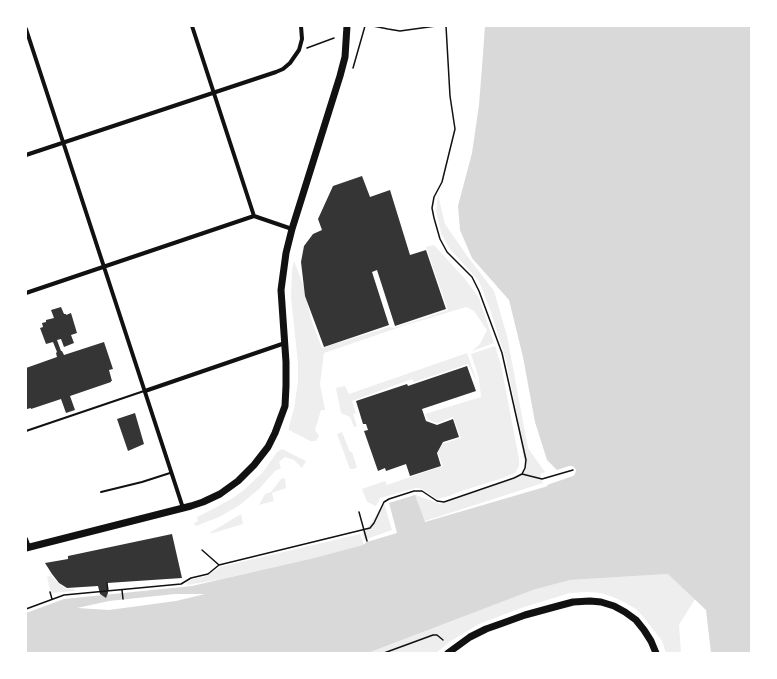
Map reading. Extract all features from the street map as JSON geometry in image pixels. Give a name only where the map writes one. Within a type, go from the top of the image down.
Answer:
[{"type":"main road","points":[[27,548],[204,502],[226,490],[238,481],[249,471],[264,453],[275,433],[284,406],[286,386],[282,290],[284,262],[292,229],[340,76],[344,57],[347,26]]},
{"type":"main road","points":[[448,653],[470,637],[486,629],[525,615],[558,606],[573,602],[590,601],[601,602],[614,606],[636,620],[651,641],[656,653]]},
{"type":"street","points":[[192,26],[254,216]]},
{"type":"street","points":[[26,155],[283,69],[295,57],[301,45],[301,26]]},
{"type":"street","points":[[26,29],[183,508]]},
{"type":"street","points":[[26,293],[254,216],[292,229]]},
{"type":"street","points":[[145,391],[285,343]]},
{"type":"street","points":[[26,539],[27,548]]},
{"type":"lane","points":[[26,431],[145,391]]},
{"type":"lane","points":[[101,492],[172,473]]},
{"type":"path","points":[[353,68],[365,26]]},
{"type":"path","points":[[373,26],[388,30],[400,31],[436,26]]},
{"type":"path","points":[[26,609],[64,595],[181,584],[191,578],[208,574],[219,565],[370,528],[384,502],[389,499],[414,491],[422,491],[437,502],[444,502],[522,474],[525,468],[526,460],[502,353],[480,290],[472,277],[447,252],[440,239],[432,208],[434,197],[442,182],[455,129],[450,96],[446,26]]},
{"type":"path","points":[[306,48],[334,38]]},
{"type":"path","points":[[522,474],[542,479],[573,470]]},
{"type":"path","points":[[359,512],[367,541]]},
{"type":"path","points":[[202,550],[219,565]]},
{"type":"path","points":[[106,583],[108,591],[122,590],[123,599]]},
{"type":"path","points":[[50,592],[52,599]]},
{"type":"path","points":[[384,653],[433,635],[443,640]]},
{"type":"shaded area","points":[[485,26],[751,26],[751,653],[711,653],[706,610],[668,574],[570,580],[533,590],[368,653],[26,653],[26,613],[64,599],[192,586],[314,558],[363,545],[367,542],[397,533],[389,503],[415,495],[425,522],[548,486],[547,485],[575,474],[576,470],[572,466],[557,470],[547,460],[535,422],[523,357],[509,300],[472,258],[460,230],[458,206],[472,153],[479,105]],"holes":[[[175,594],[205,594],[176,601],[109,610],[77,608],[109,601]]]},
{"type":"shaded area","points":[[438,195],[445,224],[494,291],[507,336],[528,448],[545,472],[540,474],[543,483],[422,522],[413,494],[440,504],[516,478],[525,468],[506,360],[491,312],[479,281],[449,248],[441,233],[436,211]]},
{"type":"shaded area","points":[[434,245],[465,279],[479,298],[494,343],[472,351],[480,344],[487,330],[474,311],[466,307],[403,326],[324,353],[320,384],[325,410],[321,410],[315,430],[319,436],[316,441],[310,441],[289,430],[298,381],[298,364],[291,297],[292,270],[294,261],[304,287],[311,319],[322,348],[389,327],[394,328],[448,310],[426,247]]},
{"type":"shaded area","points":[[495,346],[501,365],[519,459],[519,466],[515,473],[437,499],[422,489],[416,488],[380,498],[376,506],[367,502],[362,489],[385,481],[387,485],[443,466],[438,453],[442,444],[461,438],[453,417],[437,423],[427,419],[425,414],[481,397],[479,378],[471,354]]},
{"type":"shaded area","points":[[467,353],[476,379],[468,364],[414,382],[412,379],[352,401],[356,413],[353,414],[357,426],[354,427],[350,417],[341,413],[336,388],[345,386],[349,394]]},
{"type":"shaded area","points":[[342,432],[350,452],[352,452],[357,467],[354,469],[350,469],[337,434]]},
{"type":"shaded area","points":[[282,449],[306,461],[302,468],[294,460],[285,457],[279,462],[281,468],[275,471],[260,488],[240,505],[219,517],[196,526],[194,523],[198,521],[197,517],[233,498],[245,489],[263,472],[277,452]]},
{"type":"shaded area","points":[[285,478],[286,488],[272,493],[274,501],[259,505],[265,494],[271,492],[281,479]]},
{"type":"shaded area","points":[[384,503],[392,530],[364,540],[362,532],[366,530]]},
{"type":"shaded area","points":[[241,514],[243,524],[210,534],[211,532]]},
{"type":"shaded area","points":[[360,534],[364,545],[222,579],[188,585],[186,583],[193,579],[207,576],[220,567]]},
{"type":"shaded area","points":[[669,574],[695,599],[679,625],[681,653],[666,653],[662,641],[636,609],[613,597],[601,593],[588,592],[570,593],[521,608],[479,624],[451,641],[436,653],[368,653],[533,590],[570,580]]},
{"type":"shaded area","points":[[51,575],[66,589],[74,589],[75,591],[51,593],[47,577]]},
{"type":"building","points":[[362,176],[370,197],[390,190],[410,255],[426,250],[446,309],[395,326],[377,270],[372,272],[389,325],[324,347],[305,296],[301,262],[304,246],[313,234],[322,230],[318,219],[333,186]]},
{"type":"building","points":[[61,307],[64,314],[66,315],[71,313],[77,333],[71,335],[74,343],[64,347],[61,339],[57,340],[61,351],[64,355],[104,342],[113,369],[109,370],[112,381],[70,396],[75,410],[66,413],[61,399],[27,409],[26,368],[57,357],[57,352],[53,342],[46,344],[40,328],[43,327],[42,323],[46,322],[46,320],[54,318],[51,310]]},
{"type":"building","points":[[467,366],[476,391],[422,409],[426,421],[437,425],[453,419],[459,437],[443,442],[437,453],[441,466],[410,476],[406,464],[386,471],[385,468],[378,471],[364,431],[368,430],[366,424],[363,424],[356,401],[407,384],[408,386]]},
{"type":"building","points":[[135,413],[144,444],[128,451],[117,419]]},
{"type":"building","points":[[172,534],[182,578],[107,583],[108,593],[106,598],[100,594],[98,586],[67,588],[59,583],[45,563],[68,559],[68,556]]}]
